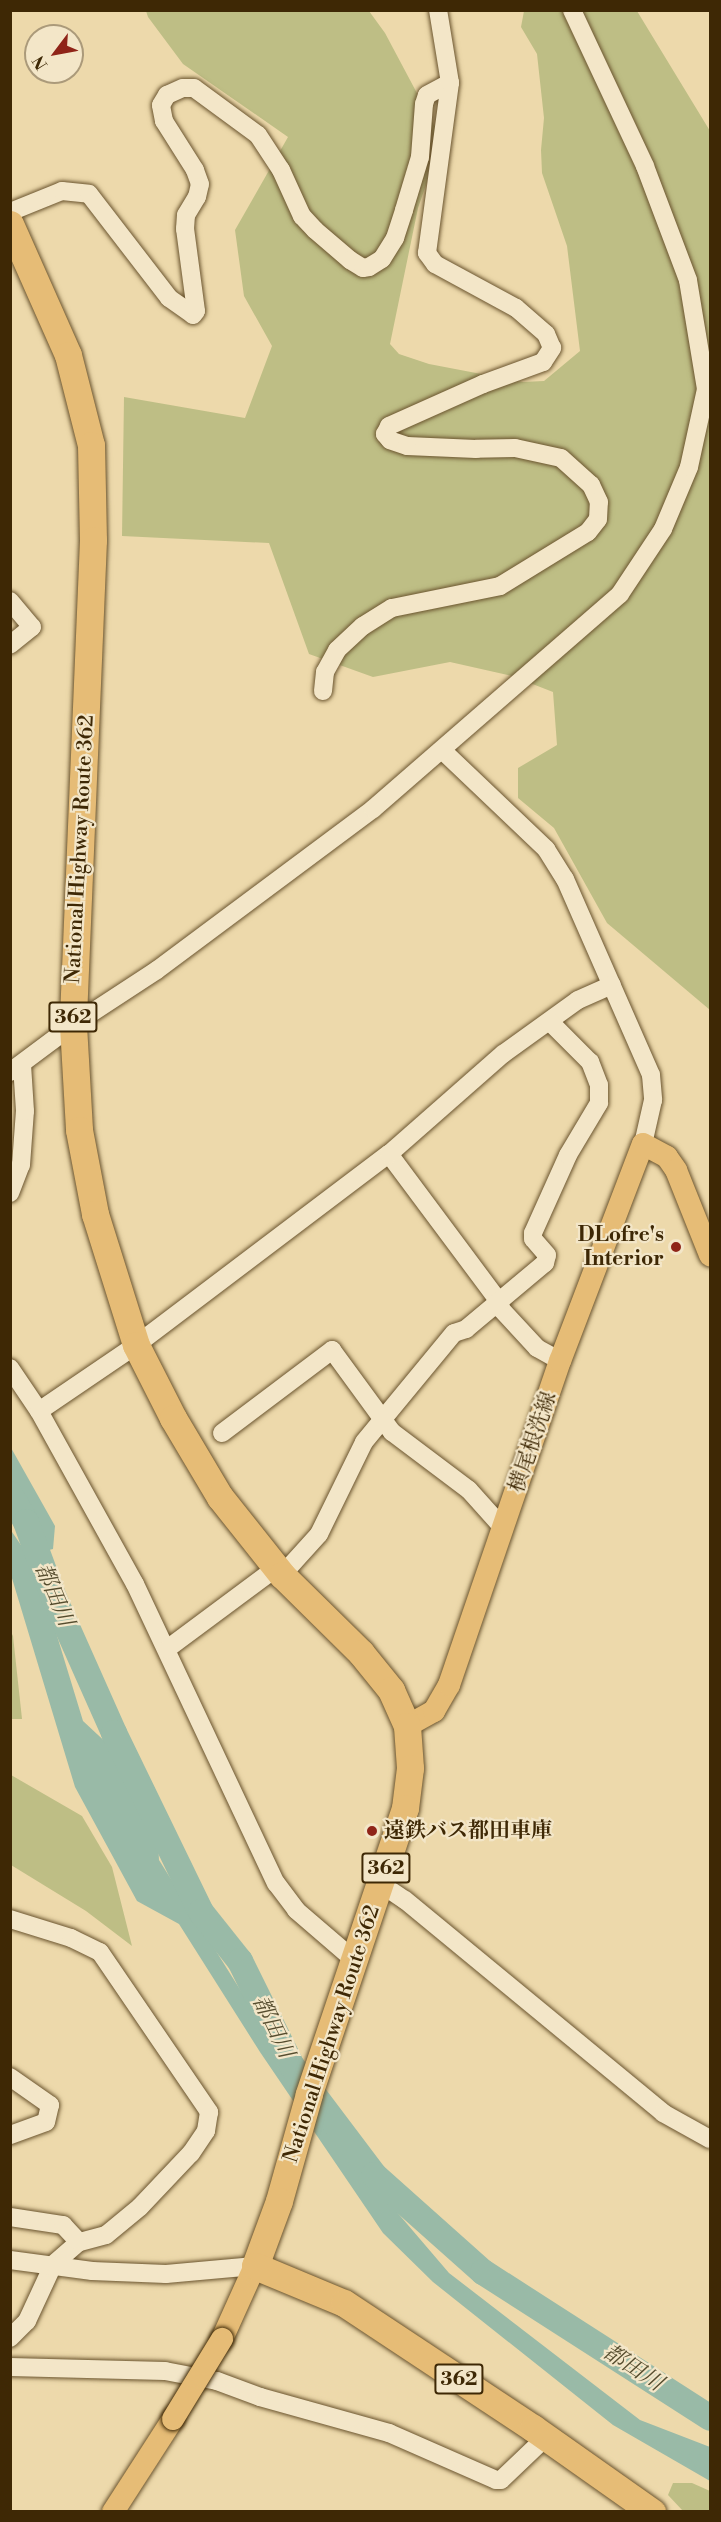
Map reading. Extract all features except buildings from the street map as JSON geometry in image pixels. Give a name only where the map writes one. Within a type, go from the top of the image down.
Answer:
[{"type":"highway","name":"National Highway Route 362","points":[[10,224],[21,266],[68,354],[91,445],[93,540],[73,1025],[79,1130],[94,1214],[136,1344],[173,1418],[220,1497],[279,1571],[362,1653],[391,1690],[407,1726],[410,1768],[405,1808],[381,1884],[353,1959],[279,2201],[255,2266]]},
{"type":"highway","name":"362","points":[[255,2266],[344,2303],[546,2437],[652,2511]]},
{"type":"main road","points":[[643,1144],[667,1157],[676,1170],[711,1256]]},
{"type":"main road","name":"横尾根洗線","points":[[407,1726],[434,1711],[449,1685],[560,1362],[643,1144]]},
{"type":"main road","points":[[113,2511],[222,2339],[255,2266]]},
{"type":"street","points":[[323,691],[325,672],[337,650],[363,626],[392,608],[500,586],[588,532],[598,519],[599,502],[591,485],[561,458],[515,448],[407,446],[390,440],[385,434],[389,426],[483,384],[543,362],[552,348],[546,334],[516,308],[435,264],[427,253],[450,83],[438,10]]},
{"type":"street","points":[[10,1193],[21,1166],[25,1111],[16,1068],[73,1025],[167,963],[374,808],[620,594],[663,529],[689,467],[706,389],[688,279],[645,166],[572,10]]},
{"type":"street","points":[[10,212],[62,191],[89,194],[169,298],[193,315],[196,310],[185,229],[186,215],[197,197],[200,184],[195,170],[164,121],[160,105],[166,95],[183,88],[194,88],[258,135],[281,170],[302,216],[350,260],[363,268],[369,267],[382,260],[394,238],[404,210],[420,157],[424,104],[427,95],[450,83]]},
{"type":"street","points":[[10,601],[32,627],[10,645]]},
{"type":"street","points":[[442,750],[546,849],[565,879],[651,1075],[653,1100],[643,1144]]},
{"type":"street","points":[[39,1411],[136,1344],[389,1154],[503,1054],[579,1000],[612,985]]},
{"type":"street","points":[[167,1649],[279,1571],[319,1534],[348,1472],[381,1419],[454,1333],[466,1329],[500,1303],[545,1263],[547,1255],[533,1239],[533,1233],[568,1155],[598,1102],[598,1085],[590,1062],[550,1022]]},
{"type":"street","points":[[389,1154],[500,1303],[501,1309],[537,1348],[560,1362]]},
{"type":"street","points":[[222,1433],[332,1350],[392,1432],[470,1490],[504,1529]]},
{"type":"street","points":[[10,1368],[39,1411],[135,1584],[276,1883],[296,1910],[353,1959]]},
{"type":"street","points":[[381,1884],[405,1900],[663,2113],[711,2139]]},
{"type":"street","points":[[10,1919],[70,1938],[100,1953],[209,2112],[206,2131],[191,2153],[140,2207],[106,2235],[79,2242],[53,2265],[27,2321],[10,2338]]},
{"type":"street","points":[[10,2077],[50,2105],[46,2122],[10,2135]]},
{"type":"street","points":[[10,2217],[63,2224],[79,2242]]},
{"type":"street","points":[[10,2260],[92,2271],[166,2274],[255,2266]]},
{"type":"street","points":[[10,2367],[165,2371],[217,2381],[260,2397],[389,2433],[496,2480],[501,2480],[546,2437]]},
{"type":"green space","points":[[146,11],[369,11],[385,33],[435,127],[427,182],[418,208],[390,344],[399,354],[429,364],[523,382],[544,381],[580,351],[567,246],[542,173],[541,150],[544,118],[537,54],[521,27],[524,11],[637,11],[710,131],[710,1010],[607,923],[554,828],[518,798],[518,768],[557,745],[553,692],[512,676],[450,662],[373,677],[309,654],[269,543],[122,536],[124,397],[245,418],[272,346],[244,296],[235,230],[288,137],[183,64]]},
{"type":"green space","points":[[10,1630],[13,1636],[22,1719],[11,1719]]},
{"type":"green space","points":[[11,1775],[82,1816],[112,1867],[132,1946],[86,1911],[11,1865]]},
{"type":"green space","points":[[673,2483],[692,2483],[710,2491],[710,2511],[683,2511],[668,2495]]},
{"type":"shaded area","points":[[10,1446],[55,1526],[53,1549],[37,1553],[11,1505]]},
{"type":"shaded area","points":[[10,1529],[36,1567],[83,1721],[155,1788],[159,1860],[331,2135],[449,2273],[640,2420],[710,2447],[710,2481],[613,2425],[433,2282],[383,2233],[260,2052],[179,1924],[137,1901],[75,1787],[11,1575]]},
{"type":"waterway","name":"都田川","points":[[10,1494],[26,1522],[54,1598],[114,1733],[201,1912],[240,1961],[292,2066],[374,2175],[483,2272],[710,2418]]},
{"type":"place","name":"DLofre's Interior","points":[[676,1247]]},
{"type":"place","name":"遠鉄バス都田車庫","points":[[372,1831]]}]
